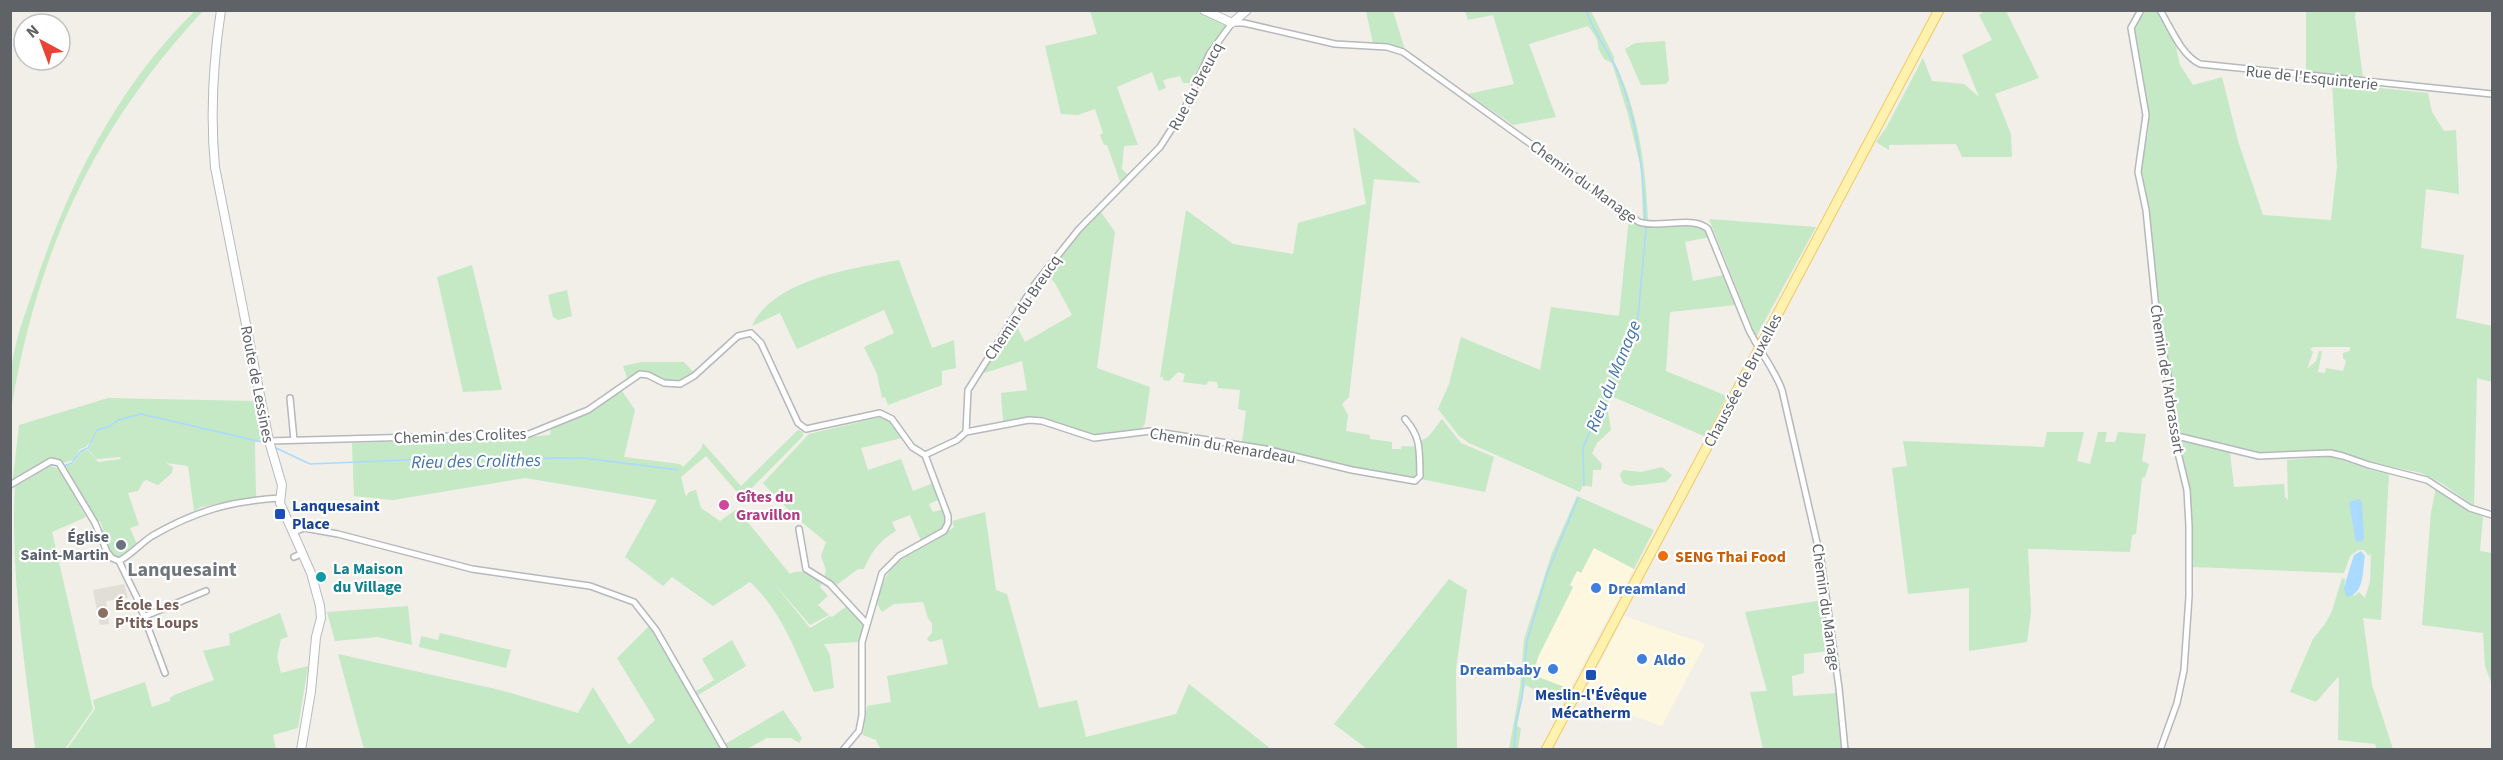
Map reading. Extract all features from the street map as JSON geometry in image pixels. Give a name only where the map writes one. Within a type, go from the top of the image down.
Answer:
[{"type":"main road","name":"Route de Lessines","points":[[221,10],[212,86],[212,138],[215,167],[269,441],[282,485],[280,498],[317,593],[321,618],[311,667],[311,691],[300,750]]},
{"type":"main road","points":[[1204,10],[1232,23]]},
{"type":"main road","name":"Rue du Breucq","points":[[1232,23],[1247,10]]},
{"type":"main road","name":"Chaussée de Bruxelles","points":[[1546,750],[1939,10]]},
{"type":"street","name":"Chemin de l'Arbrassart","points":[[2141,10],[2131,28],[2146,115],[2145,133],[2138,159],[2139,172],[2146,210],[2157,319],[2168,376],[2173,435],[2187,490],[2190,546],[2186,654],[2182,685],[2160,750]]},
{"type":"street","name":"Rue de l'Esquinterie","points":[[2160,10],[2185,51],[2192,60],[2200,64],[2493,94]]},
{"type":"street","name":"Rue du Breucq","points":[[1168,136],[1185,108],[1209,53],[1232,23]]},
{"type":"street","name":"Chemin du Manage","points":[[1232,23],[1244,23],[1335,44],[1387,47],[1403,52],[1639,222],[1653,225],[1695,223],[1705,225],[1713,237],[1740,311],[1759,349],[1774,370],[1782,390],[1821,560],[1839,688],[1845,750]]},
{"type":"street","name":"Chemin du Breucq","points":[[966,432],[969,390],[1035,284],[1062,248],[1150,159],[1168,136]]},
{"type":"street","name":"Chemin des Crolites","points":[[269,441],[528,434],[588,410],[640,374],[672,385],[686,382],[738,336],[751,333],[761,344],[791,411],[803,427],[806,429],[880,413],[886,414],[912,447],[925,456],[944,502],[948,523],[944,531],[909,549],[890,563],[882,573],[862,642],[862,715],[859,731],[843,750]]},
{"type":"street","points":[[290,398],[294,440]]},
{"type":"street","name":"Chemin du Renardeau","points":[[966,432],[1029,420],[1042,421],[1094,438],[1151,431],[1265,449],[1334,466],[1415,481],[1420,476],[1419,442],[1414,429],[1406,419]]},
{"type":"street","points":[[925,456],[957,440],[966,432]]},
{"type":"street","points":[[2173,435],[2259,456],[2330,453],[2343,456],[2427,480],[2470,508],[2493,516]]},
{"type":"street","points":[[10,485],[51,461],[59,463],[95,523],[107,552],[119,561],[137,598],[165,673]]},
{"type":"street","points":[[119,561],[149,538],[184,518],[200,512],[280,498]]},
{"type":"street","points":[[294,532],[304,528],[338,534],[472,569],[590,586],[634,602],[656,630],[725,750]]},
{"type":"street","points":[[799,529],[806,569],[830,584],[867,624]]},
{"type":"street","points":[[294,557],[303,553]]},
{"type":"street","points":[[143,617],[206,591]]},
{"type":"shaded area","points":[[1594,548],[1634,569],[1570,689],[1533,676],[1538,657],[1573,588],[1570,585],[1577,571],[1581,572]]},
{"type":"shaded area","name":"École Les P'tits Loups","points":[[124,584],[128,598],[106,601],[109,624],[100,625],[93,590]]},
{"type":"shaded area","points":[[1624,616],[1705,644],[1662,726],[1582,698]]},
{"type":"green space","points":[[195,11],[203,11],[165,55],[131,100],[101,147],[76,195],[54,245],[37,297],[22,352],[11,410],[10,378],[19,333],[60,217],[97,142],[118,106],[141,72]]},
{"type":"green space","points":[[1090,11],[1197,11],[1225,24],[1208,49],[1192,83],[1183,83],[1180,76],[1163,80],[1166,88],[1159,91],[1152,72],[1117,87],[1138,145],[1124,146],[1122,169],[1129,176],[1121,184],[1107,145],[1104,145],[1100,135],[1103,133],[1095,109],[1078,115],[1061,114],[1045,46],[1097,34]]},
{"type":"green space","points":[[1366,11],[1393,11],[1405,50],[1373,43]]},
{"type":"green space","points":[[1465,11],[1591,11],[1614,57],[1635,118],[1643,159],[1648,220],[1643,219],[1641,168],[1627,111],[1612,63],[1604,59],[1598,48],[1597,39],[1588,26],[1529,44],[1556,117],[1513,125],[1468,94],[1514,84],[1493,15],[1468,20]]},
{"type":"green space","points":[[1985,11],[2006,11],[2039,78],[1995,94],[2011,134],[2012,157],[1962,157],[1956,144],[1889,145],[1889,150],[1876,142],[1886,128],[1923,58],[1932,81],[1964,84],[1979,97],[1962,55],[1992,40],[1979,15]]},
{"type":"green space","points":[[2146,11],[2156,11],[2175,43],[2180,65],[2193,85],[2222,77],[2238,141],[2263,215],[2331,220],[2337,167],[2332,83],[2428,93],[2432,112],[2444,131],[2456,130],[2459,194],[2426,189],[2421,248],[2464,255],[2456,318],[2492,326],[2492,382],[2477,378],[2474,506],[2443,484],[2421,473],[2371,462],[2337,451],[2277,455],[2257,453],[2178,432],[2175,429],[2171,379],[2162,336],[2150,218],[2141,172],[2141,158],[2148,134],[2149,118],[2134,26]],"holes":[[[2350,347],[2350,351],[2343,353],[2346,361],[2343,371],[2326,368],[2325,373],[2318,372],[2322,351],[2319,351],[2316,361],[2307,369],[2313,352],[2310,349]]]},
{"type":"green space","points":[[2306,11],[2356,11],[2363,78],[2306,72]]},
{"type":"green space","points":[[1665,41],[1669,80],[1666,84],[1641,85],[1625,49],[1635,43]]},
{"type":"green space","points":[[1353,127],[1421,183],[1374,179],[1349,397],[1342,404],[1348,415],[1346,431],[1370,435],[1370,439],[1392,442],[1392,449],[1401,449],[1402,446],[1418,447],[1416,478],[1341,465],[1242,442],[1246,411],[1238,409],[1240,390],[1218,388],[1217,382],[1209,381],[1206,385],[1183,382],[1185,374],[1178,372],[1169,381],[1160,377],[1186,210],[1233,244],[1293,254],[1298,223],[1366,204]]},
{"type":"green space","points":[[1101,212],[1115,232],[1097,368],[1150,387],[1145,423],[1142,428],[1097,436],[1038,418],[1003,423],[1001,393],[1027,390],[1022,361],[981,374],[1014,321],[1025,342],[1072,315],[1055,283],[1046,274]]},
{"type":"green space","points":[[1629,218],[1644,227],[1695,225],[1705,229],[1710,237],[1685,242],[1693,281],[1724,275],[1735,305],[1670,312],[1666,371],[1727,396],[1706,437],[1611,396],[1607,405],[1611,430],[1597,443],[1592,453],[1602,464],[1601,470],[1593,470],[1592,487],[1583,485],[1580,492],[1469,443],[1459,436],[1438,409],[1449,384],[1461,337],[1540,370],[1551,307],[1619,316]]},
{"type":"green space","points":[[1709,219],[1816,227],[1756,337],[1752,327]]},
{"type":"green space","points":[[899,260],[932,348],[954,340],[956,368],[942,371],[942,385],[888,405],[885,397],[882,398],[877,374],[864,347],[894,333],[884,310],[797,349],[780,313],[752,326],[763,310],[778,297],[796,287],[839,272]]},
{"type":"green space","points":[[472,265],[502,390],[463,392],[437,277]]},
{"type":"green space","points":[[567,290],[572,316],[558,320],[553,317],[548,295]]},
{"type":"green space","points":[[642,362],[684,362],[694,373],[672,381],[642,370],[627,378],[623,366]]},
{"type":"green space","points":[[622,391],[635,410],[624,457],[680,464],[683,467],[701,449],[703,443],[741,486],[798,430],[803,432],[803,436],[742,498],[706,456],[681,477],[686,497],[689,492],[696,490],[701,508],[720,521],[737,509],[790,574],[803,572],[823,581],[820,587],[828,596],[818,605],[829,615],[810,625],[772,581],[810,628],[847,606],[864,624],[860,642],[824,644],[830,655],[834,688],[814,692],[780,619],[750,582],[713,606],[672,577],[663,586],[625,557],[657,500],[525,478],[393,500],[354,496],[352,443],[550,435],[551,428],[588,413]]},
{"type":"green space","points":[[108,398],[254,401],[263,440],[255,442],[256,497],[201,507],[194,511],[188,466],[166,463],[173,467],[172,473],[158,485],[146,480],[138,491],[128,493],[139,525],[130,528],[137,544],[119,558],[112,554],[105,544],[100,521],[97,522],[65,465],[73,464],[82,451],[88,450],[98,462],[121,459],[120,457],[96,459],[88,449],[92,443],[90,442],[86,447],[80,449],[74,460],[63,463],[56,458],[51,458],[15,479],[13,478],[19,425]]},
{"type":"green space","points":[[881,417],[891,421],[902,438],[861,448],[868,470],[901,459],[913,491],[933,483],[940,499],[929,504],[933,512],[943,509],[945,523],[936,534],[921,541],[910,515],[892,522],[896,531],[877,547],[864,569],[858,569],[834,587],[824,578],[826,570],[821,556],[826,542],[793,515],[763,483],[809,434]]},
{"type":"green space","points":[[1442,419],[1461,443],[1494,457],[1485,492],[1421,479],[1421,441],[1429,436]]},
{"type":"green space","points":[[2047,432],[2084,432],[2077,461],[2090,464],[2098,432],[2107,432],[2105,442],[2115,442],[2118,432],[2146,434],[2142,461],[2149,464],[2145,477],[2142,478],[2136,534],[2132,535],[2130,552],[2028,549],[2031,612],[2027,642],[1969,651],[1969,588],[1908,594],[1892,468],[1907,466],[1903,441],[2044,447]]},
{"type":"green space","points":[[2179,439],[2230,452],[2234,487],[2284,484],[2285,497],[2288,500],[2287,460],[2330,456],[2389,474],[2381,620],[2363,618],[2372,685],[2393,749],[2377,749],[2375,744],[2338,740],[2339,678],[2316,702],[2290,692],[2313,639],[2332,611],[2342,578],[2345,579],[2344,587],[2354,596],[2359,592],[2365,598],[2370,582],[2371,553],[2369,556],[2364,550],[2358,550],[2350,556],[2344,573],[2193,567],[2190,503]]},
{"type":"green space","points":[[50,466],[59,469],[86,517],[52,532],[93,709],[65,749],[35,749],[16,586],[15,487]]},
{"type":"green space","points":[[1662,467],[1672,475],[1666,482],[1631,486],[1623,483],[1620,475],[1623,470],[1641,472]]},
{"type":"green space","points":[[2436,488],[2483,517],[2480,551],[2492,553],[2492,685],[2485,666],[2483,633],[2422,625],[2431,512]]},
{"type":"green space","points":[[1577,496],[1654,530],[1634,569],[1594,548],[1581,573],[1577,571],[1570,585],[1573,587],[1538,657],[1533,675],[1570,689],[1561,702],[1525,685],[1517,726],[1521,728],[1518,749],[1509,749],[1520,688],[1524,639],[1552,553]]},
{"type":"green space","points":[[985,512],[996,590],[1007,594],[1039,708],[1077,700],[1086,737],[1176,714],[1189,684],[1271,749],[881,750],[876,740],[863,735],[867,706],[891,702],[887,676],[948,664],[942,639],[930,642],[927,639],[932,633],[932,623],[923,602],[894,604],[882,612],[876,602],[881,588],[895,565],[954,527],[952,521]]},
{"type":"green space","points":[[1449,579],[1467,590],[1456,669],[1457,749],[1367,749],[1334,724]]},
{"type":"green space","points":[[1824,600],[1830,651],[1804,654],[1804,673],[1792,676],[1793,696],[1837,693],[1842,749],[1763,749],[1750,692],[1767,691],[1745,612]]},
{"type":"green space","points":[[408,606],[412,645],[378,637],[335,641],[327,612]]},
{"type":"green space","points":[[280,613],[288,637],[281,639],[277,657],[281,673],[308,666],[298,728],[273,735],[276,749],[67,749],[95,709],[93,700],[145,682],[152,707],[170,701],[174,695],[214,680],[203,651],[230,645],[229,634]]},
{"type":"green space","points":[[649,626],[723,749],[364,749],[338,654],[500,690],[578,713],[593,687],[629,745],[655,720],[617,658]]},
{"type":"green space","points":[[440,633],[511,650],[506,668],[419,647],[421,636],[438,640]]},
{"type":"green space","points":[[732,640],[746,666],[695,697],[693,693],[714,680],[702,659]]},
{"type":"green space","points":[[783,710],[802,738],[799,743],[791,738],[767,738],[747,749],[729,749],[725,744]]},
{"type":"water","points":[[2359,499],[2362,502],[2364,538],[2356,542],[2349,502]]},
{"type":"water","points":[[2361,551],[2365,556],[2362,581],[2357,592],[2346,597],[2344,587],[2354,555]]},
{"type":"waterway","name":"Rieu du Manage","points":[[1586,10],[1623,85],[1640,162],[1645,219]]},
{"type":"waterway","name":"Rieu du Manage","points":[[1584,486],[1583,448],[1627,350],[1638,317],[1646,229]]},
{"type":"waterway","name":"Rieu des Crolithes","points":[[63,466],[72,463],[81,451],[88,448],[97,430],[110,426],[118,420],[141,414],[262,442]]},
{"type":"waterway","name":"Rieu des Crolithes","points":[[276,448],[310,464],[429,459],[583,458],[678,470]]},
{"type":"waterway","name":"Rieu des Crolithes","points":[[47,466],[59,467]]},
{"type":"waterway","name":"Rieu des Crolithes","points":[[10,488],[27,478]]},
{"type":"waterway","name":"Rieu du Manage","points":[[1514,750],[1527,641],[1547,574],[1578,498]]},
{"type":"place","name":"Gîtes du Gravillon","points":[[724,505]]},
{"type":"place","name":"Lanquesaint Place","points":[[280,514]]},
{"type":"place","name":"Église Saint-Martin","points":[[121,545]]},
{"type":"place","name":"SENG Thai Food","points":[[1663,556]]},
{"type":"place","name":"La Maison du Village","points":[[321,577]]},
{"type":"place","name":"Dreamland","points":[[1596,588]]},
{"type":"place","name":"École Les P'tits Loups","points":[[103,613]]},
{"type":"place","name":"Aldo","points":[[1642,659]]},
{"type":"place","name":"Dreambaby","points":[[1553,669]]},
{"type":"place","name":"Meslin-l'Évêque Mécatherm","points":[[1591,675]]},
{"type":"district","name":"Lanquesaint","points":[[182,569]]}]
